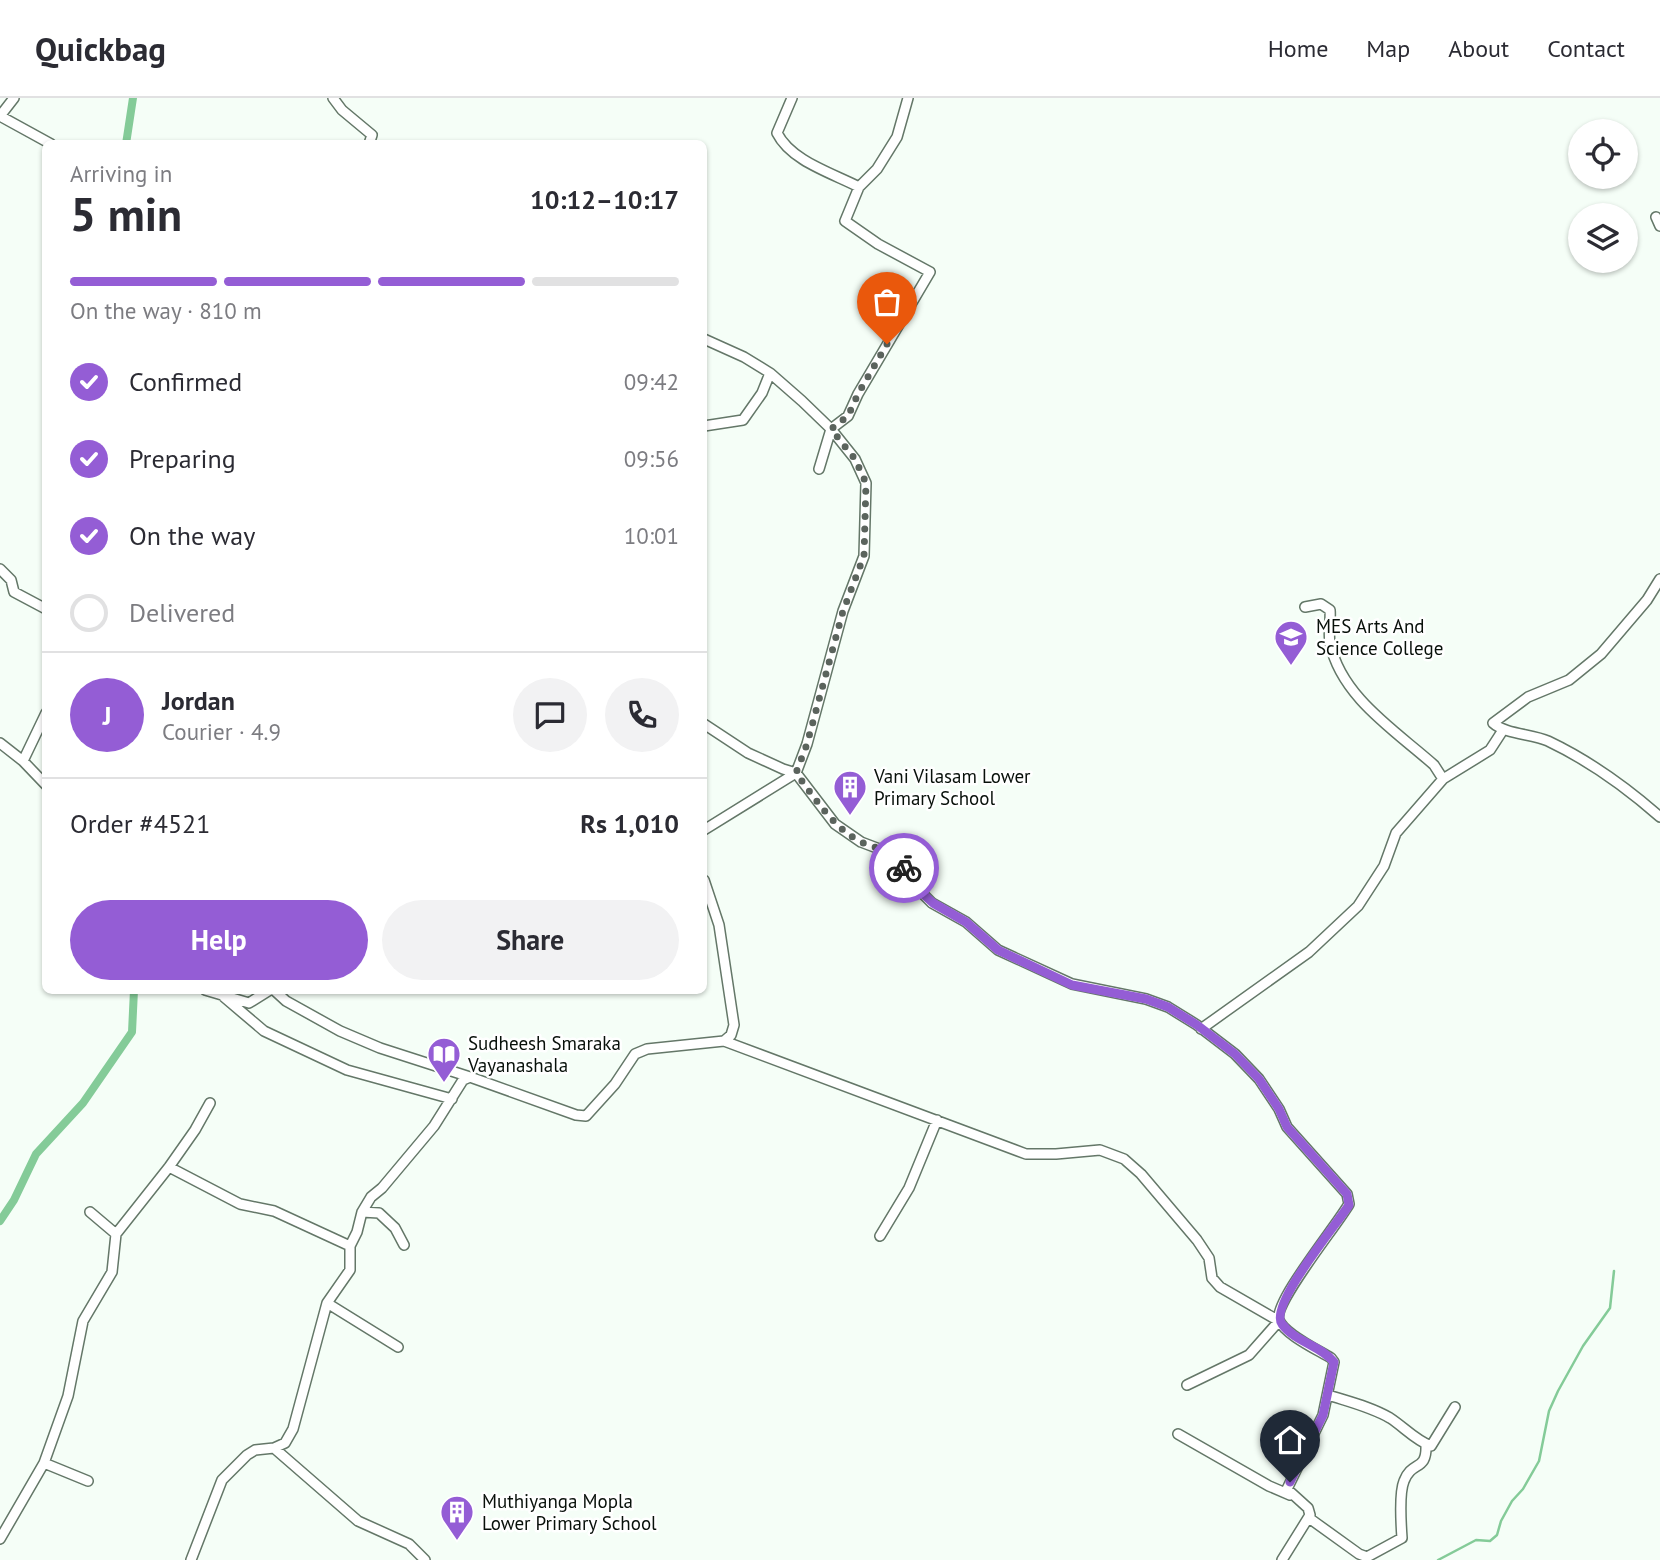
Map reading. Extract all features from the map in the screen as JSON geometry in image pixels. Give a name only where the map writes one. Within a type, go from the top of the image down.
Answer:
[{"type":"street","points":[[14,98],[0,116],[44,140]]},
{"type":"street","points":[[333,98],[342,110],[372,135],[370,140]]},
{"type":"street","points":[[792,98],[777,133],[782,143],[802,159],[859,187]]},
{"type":"street","points":[[818,469],[831,429],[848,416],[858,394],[930,272],[878,244],[845,220],[859,187],[877,169],[897,137],[908,98]]},
{"type":"street","points":[[707,340],[744,357],[770,373],[831,429],[855,459],[866,483],[864,556],[843,611],[807,744],[796,773],[707,828]]},
{"type":"street","points":[[707,426],[743,420],[762,393],[770,373]]},
{"type":"street","points":[[0,569],[11,580],[14,592],[42,607]]},
{"type":"street","points":[[1660,579],[1647,600],[1601,653],[1569,680],[1528,698],[1493,723],[1503,730],[1536,736],[1563,749],[1627,788],[1660,817]]},
{"type":"street","points":[[1305,607],[1321,604],[1330,610],[1331,644],[1342,674],[1357,697],[1434,765],[1443,779]]},
{"type":"street","points":[[23,761],[42,721]]},
{"type":"street","points":[[707,726],[748,753],[796,773],[835,824],[861,842],[898,856],[911,883],[933,903],[966,922],[998,950],[1072,985],[1146,999],[1168,1007],[1201,1029],[1235,1054],[1259,1079],[1279,1109],[1287,1127],[1347,1194],[1349,1205],[1286,1295],[1279,1312],[1279,1321],[1249,1355],[1187,1385]]},
{"type":"street","points":[[1201,1029],[1309,952],[1359,906],[1384,866],[1396,833],[1443,779],[1490,750],[1503,730]]},
{"type":"street","points":[[0,743],[42,781]]},
{"type":"street","points":[[707,889],[719,925],[734,1025],[731,1035],[724,1041]]},
{"type":"street","points":[[216,994],[249,1003],[265,994]]},
{"type":"street","points":[[277,994],[340,1031],[380,1048],[412,1056],[576,1115],[586,1116],[615,1084],[635,1054],[647,1049],[724,1041],[1026,1154],[1100,1150],[1124,1160],[1141,1174],[1197,1240],[1209,1258],[1212,1278],[1220,1287],[1279,1321],[1290,1333],[1334,1362],[1328,1395],[1314,1437],[1287,1489],[1308,1508],[1309,1518],[1282,1560]]},
{"type":"street","points":[[224,997],[264,1031],[347,1070],[452,1099]]},
{"type":"street","points":[[191,1560],[222,1480],[255,1450],[274,1448],[285,1443],[293,1429],[327,1303],[350,1270],[350,1246],[362,1212],[371,1196],[382,1188],[434,1126],[463,1080],[470,1077]]},
{"type":"street","points":[[0,1539],[44,1463],[68,1396],[83,1321],[111,1272],[116,1234],[169,1167],[210,1104]]},
{"type":"street","points":[[880,1236],[909,1188],[937,1120]]},
{"type":"street","points":[[169,1167],[240,1204],[274,1211],[350,1246]]},
{"type":"street","points":[[90,1212],[116,1234]]},
{"type":"street","points":[[362,1212],[379,1213],[395,1228],[404,1245]]},
{"type":"street","points":[[327,1303],[398,1347]]},
{"type":"street","points":[[1328,1395],[1375,1409],[1431,1446],[1455,1407]]},
{"type":"street","points":[[1178,1434],[1269,1486],[1293,1496]]},
{"type":"street","points":[[1309,1518],[1367,1557],[1402,1538],[1401,1493],[1404,1480],[1410,1469],[1423,1463],[1426,1458],[1426,1445]]},
{"type":"street","points":[[274,1448],[358,1521],[409,1544],[425,1560]]},
{"type":"street","points":[[44,1463],[88,1480]]},
{"type":"waterway","points":[[127,140],[133,98]]},
{"type":"waterway","points":[[0,1221],[14,1200],[36,1154],[83,1103],[132,1032],[134,994]]},
{"type":"waterway","points":[[1438,1560],[1476,1540],[1490,1541],[1497,1535],[1512,1501],[1523,1489],[1539,1461],[1549,1411],[1558,1391],[1583,1346],[1610,1308],[1614,1271]]},
{"type":"way so far","points":[[887,344],[848,416],[831,429],[855,459],[866,483],[864,556],[843,611],[807,744],[796,773],[835,824],[861,842],[898,856],[904,868]]},
{"type":"place","name":"MES Arts And Science College","points":[[1291,667]]},
{"type":"place","name":"Vani Vilasam Lower Primary School","points":[[850,817]]},
{"type":"place","name":"Sudheesh Smaraka Vayanashala","points":[[444,1084]]},
{"type":"place","name":"Muthiyanga Mopla Lower Primary School","points":[[457,1542]]},
{"type":"route","points":[[904,868],[911,883],[933,903],[966,922],[998,950],[1072,985],[1146,999],[1168,1007],[1197,1025],[1235,1054],[1259,1079],[1279,1109],[1287,1127],[1347,1194],[1349,1205],[1286,1295],[1279,1312],[1279,1321],[1290,1333],[1334,1362],[1323,1415],[1290,1482]]}]
